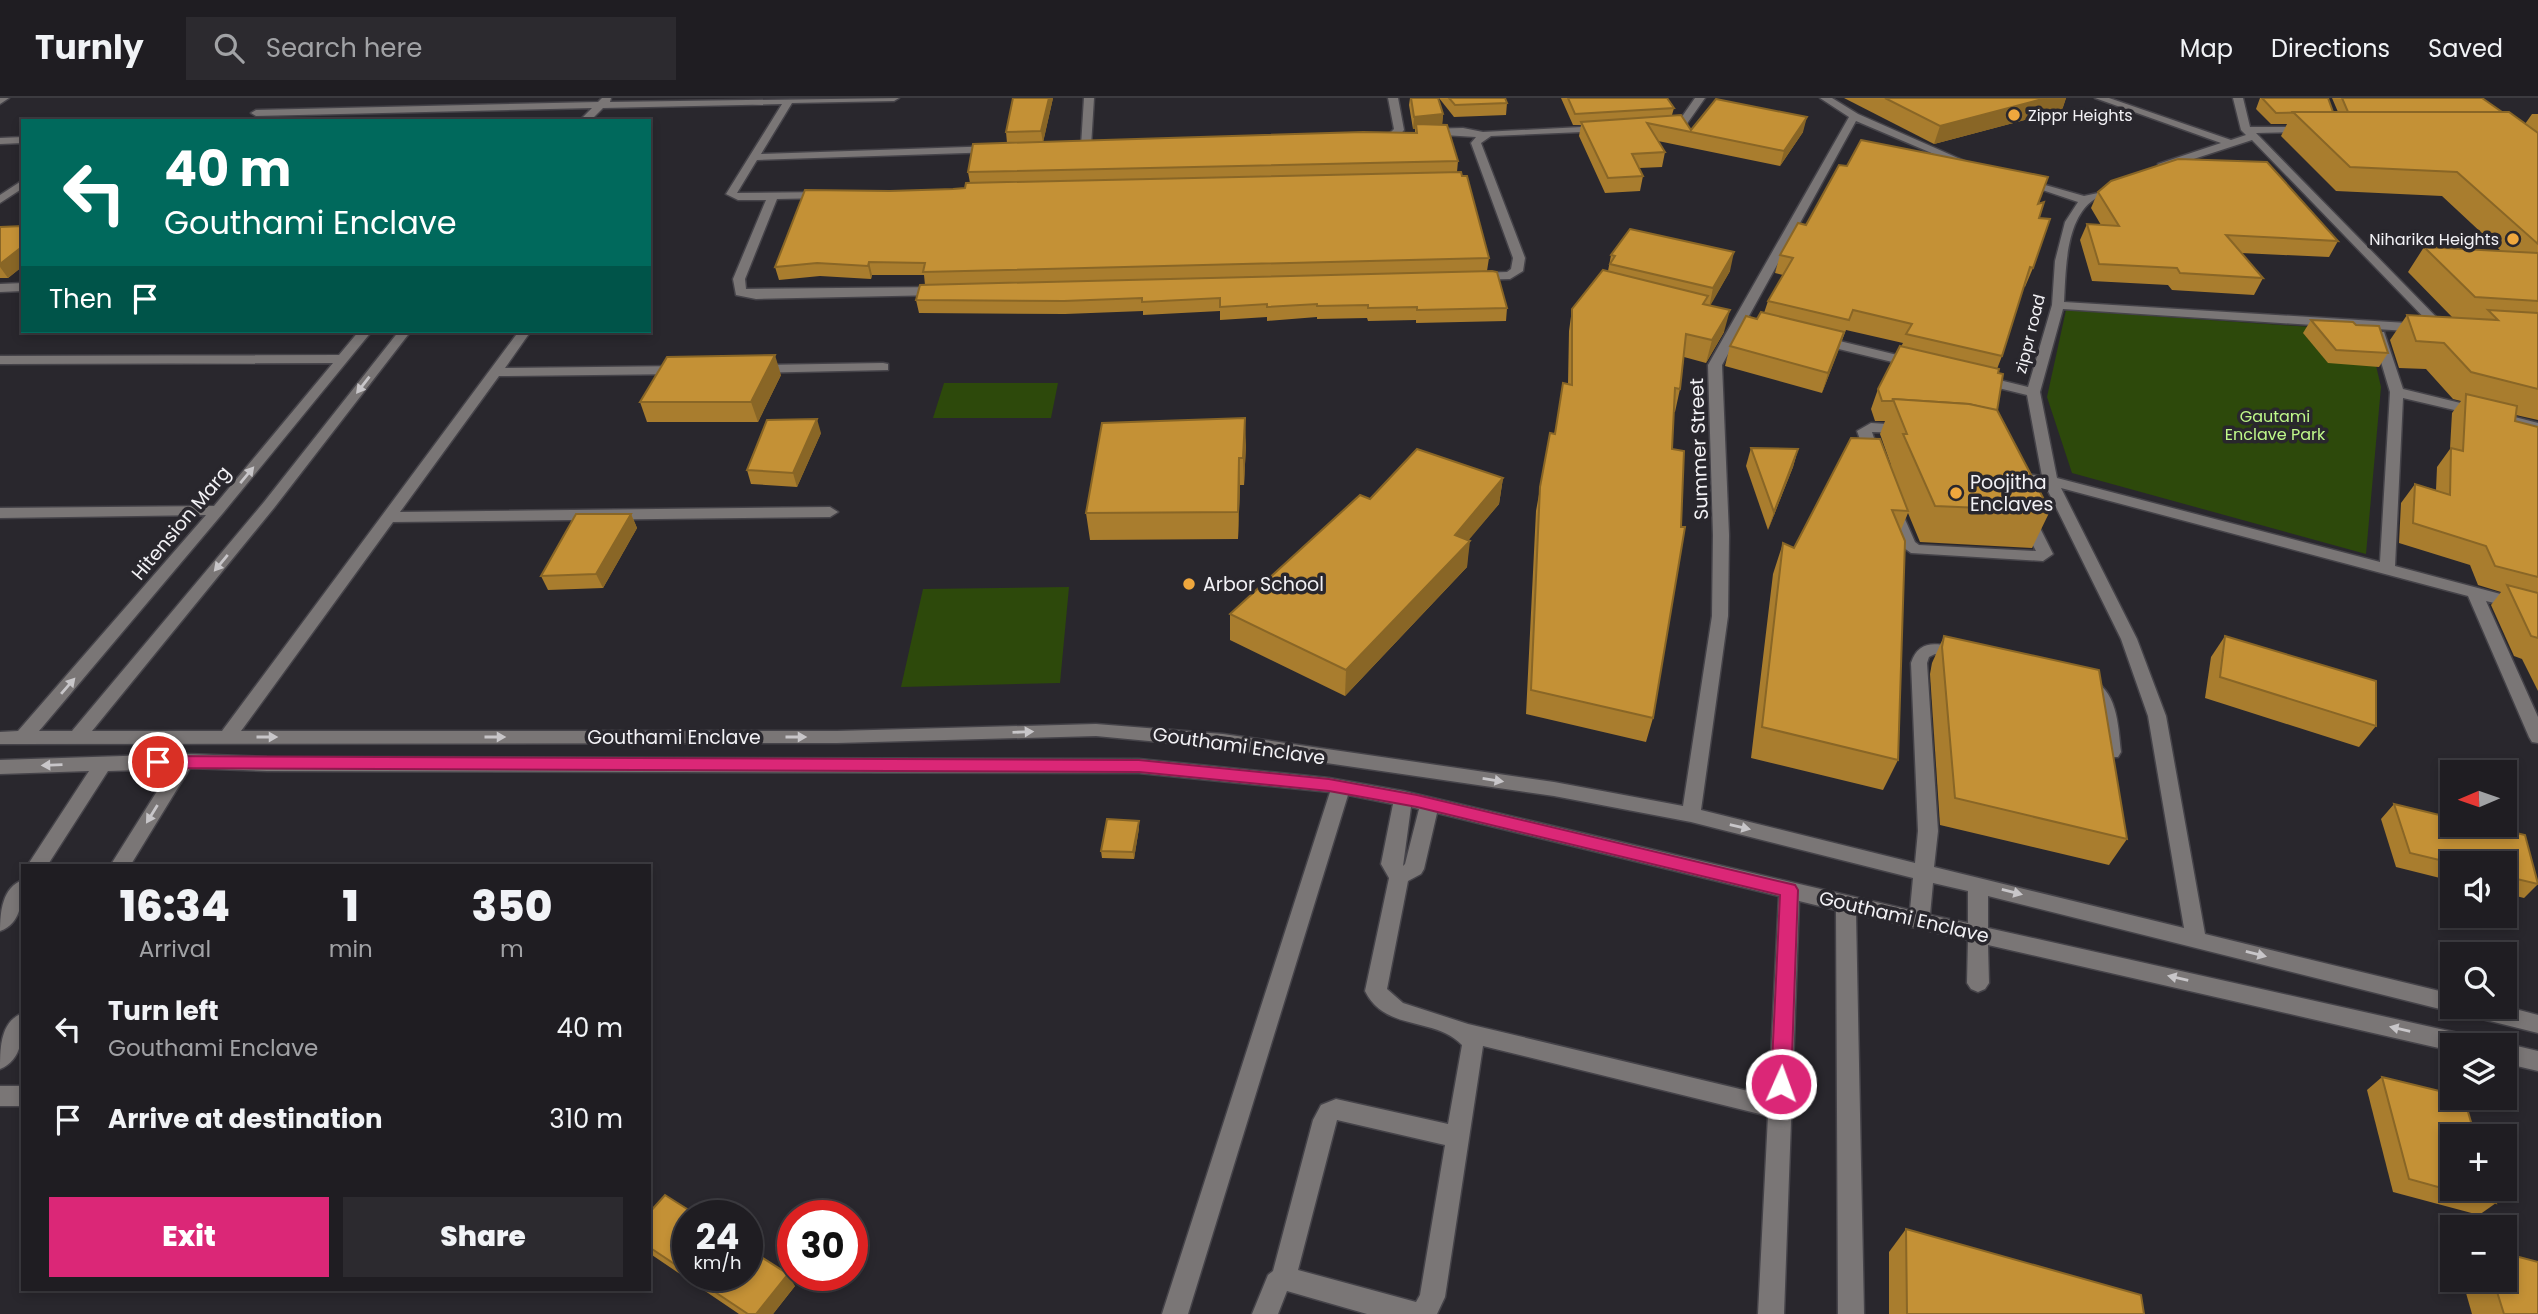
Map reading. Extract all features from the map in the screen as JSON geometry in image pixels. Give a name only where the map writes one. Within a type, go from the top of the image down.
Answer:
[{"type":"street","points":[[0,101],[4,98]]},
{"type":"street","points":[[249,119],[272,98]]},
{"type":"street","points":[[256,113],[606,100],[789,101],[894,98]]},
{"type":"street","points":[[1086,146],[1088,98]]},
{"type":"street","points":[[1362,139],[1386,138],[1397,133],[1399,130],[1393,98]]},
{"type":"street","points":[[1658,127],[1682,123],[1700,98]]},
{"type":"street","points":[[1825,98],[1854,116],[1984,171]]},
{"type":"street","points":[[2100,98],[2230,144]]},
{"type":"street","points":[[2238,98],[2250,133],[2303,184],[2441,328]]},
{"type":"street","points":[[586,119],[606,100]]},
{"type":"street","points":[[789,101],[731,194],[835,194]]},
{"type":"street","name":"Summer Street","points":[[1691,815],[1720,616],[1721,535],[1716,365],[1854,116]]},
{"type":"street","points":[[1418,132],[1463,131],[1483,135],[1608,128]]},
{"type":"street","points":[[2154,168],[2230,144],[2250,133],[2314,129]]},
{"type":"street","points":[[1457,278],[1510,275],[1517,271],[1519,265],[1519,258],[1482,178],[1476,142],[1483,135]]},
{"type":"street","points":[[0,141],[21,140]]},
{"type":"street","points":[[1072,147],[1100,146]]},
{"type":"street","points":[[754,157],[1003,149]]},
{"type":"street","points":[[2010,178],[2085,200],[2107,188]]},
{"type":"street","points":[[0,200],[21,184]]},
{"type":"street","points":[[773,196],[739,278],[740,292],[767,295],[948,291]]},
{"type":"street","name":"zippr road","points":[[2085,200],[2071,222],[2064,248],[2058,305],[2033,392],[2050,481],[2129,639],[2157,716],[2196,939]]},
{"type":"street","points":[[0,288],[21,287]]},
{"type":"street","points":[[2058,305],[2455,329]]},
{"type":"street","points":[[2376,326],[2397,392],[2387,570]]},
{"type":"street","name":"Hitension Marg","points":[[23,738],[218,510],[364,333]]},
{"type":"street","points":[[77,738],[269,505],[403,333]]},
{"type":"street","points":[[227,737],[524,333]]},
{"type":"street","points":[[1806,337],[1926,366]]},
{"type":"street","points":[[0,360],[342,359]]},
{"type":"street","points":[[745,369],[883,367]]},
{"type":"street","points":[[496,372],[690,369]]},
{"type":"street","points":[[1966,376],[2033,392]]},
{"type":"street","points":[[2397,392],[2538,426]]},
{"type":"street","points":[[1879,471],[1864,431],[1871,427],[1919,430]]},
{"type":"street","points":[[1888,496],[1908,545],[1916,550],[2043,556],[2045,554],[2004,470],[2538,609]]},
{"type":"street","points":[[0,513],[218,510]]},
{"type":"street","points":[[391,517],[830,512]]},
{"type":"street","points":[[2474,592],[2538,737]]},
{"type":"street","points":[[1919,920],[1928,831],[1919,663],[1922,654],[1933,648],[1974,657]]},
{"type":"street","points":[[2069,678],[2098,690],[2105,702],[2113,766]]},
{"type":"street","name":"Gouthami Enclave","points":[[0,738],[837,737],[1128,731],[1223,741],[1334,759],[1451,773],[1691,815],[2440,1000]]},
{"type":"street","points":[[121,864],[185,761]]},
{"type":"street","name":"Gouthami Enclave","points":[[1,768],[185,761],[280,764],[1139,766],[1341,787],[1430,804],[1846,904],[2440,1039]]},
{"type":"street","points":[[38,864],[103,764]]},
{"type":"street","points":[[1175,1314],[1341,787]]},
{"type":"street","points":[[1403,798],[1391,864],[1399,877],[1376,990],[1381,1001],[1392,1008],[1456,1027],[1467,1033],[1780,1109]]},
{"type":"street","points":[[1399,877],[1413,869],[1430,804]]},
{"type":"street","points":[[1978,884],[1978,984]]},
{"type":"street","points":[[1771,1314],[1789,890]]},
{"type":"street","points":[[0,923],[21,891]]},
{"type":"street","points":[[1846,904],[1851,1314]]},
{"type":"street","points":[[2517,1019],[2538,1024]]},
{"type":"street","points":[[0,1059],[21,1025]]},
{"type":"street","points":[[1284,1278],[1423,1313],[1432,1297],[1473,1042],[1467,1033]]},
{"type":"street","points":[[2517,1057],[2538,1061]]},
{"type":"street","points":[[0,1096],[21,1097]]},
{"type":"street","points":[[1265,1314],[1277,1284],[1284,1278],[1324,1120],[1329,1112],[1336,1109],[1458,1137]]},
{"type":"green space","name":"Gautami Enclave Park","points":[[2066,310],[2368,331],[2381,387],[2366,554],[2072,473],[2047,397]]},
{"type":"green space","points":[[944,383],[1058,383],[1051,418],[933,418]]},
{"type":"green space","points":[[1069,587],[1060,683],[901,687],[923,589]]},
{"type":"building","points":[[1013,98],[1049,98],[1041,131],[1006,132]]},
{"type":"building","points":[[1411,98],[1438,98],[1443,114],[1414,117]]},
{"type":"building","points":[[1449,98],[1505,98],[1507,103],[1455,105]]},
{"type":"building","points":[[1568,98],[1667,98],[1674,108],[1575,114]]},
{"type":"building","points":[[1885,98],[2046,98],[1940,126]]},
{"type":"building","points":[[2262,98],[2328,98],[2333,112],[2276,113]]},
{"type":"building","points":[[2342,98],[2482,98],[2502,112],[2348,112]]},
{"type":"building","points":[[1716,99],[1807,117],[1784,151],[1647,123],[1665,152],[1632,154],[1643,176],[1608,178],[1581,122],[1681,115],[1691,130]]},
{"type":"building","points":[[2293,112],[2509,112],[2538,133],[2538,244],[2457,172],[2350,167]]},
{"type":"building","points":[[1416,124],[1447,125],[1458,161],[968,172],[973,144],[1363,132],[1417,133]]},
{"type":"building","points":[[1861,140],[2048,177],[2038,204],[2044,202],[2039,218],[2050,219],[2033,268],[2030,267],[2002,356],[1906,334],[1912,324],[1853,310],[1849,320],[1768,301],[1793,258],[1780,255],[1798,223],[1806,225],[1839,165],[1847,166]]},
{"type":"building","points":[[2178,159],[2267,162],[2338,241],[2226,235],[2263,278],[2180,273],[2177,268],[2099,264],[2087,224],[2119,226],[2098,192],[2111,181]]},
{"type":"building","points":[[1461,172],[1462,176],[1467,176],[1489,258],[923,272],[925,263],[869,262],[868,266],[817,263],[775,267],[805,190],[890,191],[965,188],[966,183]]},
{"type":"building","points":[[21,226],[21,248],[0,264],[0,227]]},
{"type":"building","points":[[1630,229],[1734,252],[1713,288],[1610,264],[1615,256],[1611,255]]},
{"type":"building","points":[[2424,247],[2538,253],[2538,301],[2475,297]]},
{"type":"building","points":[[1603,270],[1708,296],[1703,304],[1730,310],[1712,340],[1686,334],[1680,389],[1675,388],[1672,449],[1684,451],[1681,527],[1685,527],[1653,718],[1531,690],[1540,487],[1550,433],[1555,434],[1563,383],[1572,385],[1572,309]]},
{"type":"building","points":[[1497,272],[1507,308],[1417,310],[1417,307],[1368,308],[1368,305],[1317,304],[1220,307],[1220,298],[1142,302],[1142,298],[1064,301],[916,300],[920,285]]},
{"type":"building","points":[[2488,310],[2538,313],[2538,389],[2471,372],[2444,343],[2416,341],[2407,315],[2498,320]]},
{"type":"building","points":[[1761,312],[1844,332],[1828,373],[1730,346],[1746,316],[1757,319]]},
{"type":"building","points":[[2311,320],[2379,326],[2388,353],[2336,350]]},
{"type":"building","points":[[1900,346],[1999,369],[1998,373],[2003,374],[1997,411],[1969,404],[1893,399],[1882,401],[1878,389]]},
{"type":"building","points":[[775,355],[751,402],[640,402],[667,357]]},
{"type":"building","points":[[2466,394],[2517,406],[2515,421],[2538,427],[2538,577],[2495,566],[2486,546],[2413,523],[2415,484],[2450,495],[2451,448],[2463,451]]},
{"type":"building","points":[[1893,399],[1969,404],[1997,410],[2050,511],[1935,506],[1903,434],[1907,434]]},
{"type":"building","points":[[1245,418],[1243,458],[1239,458],[1238,512],[1086,513],[1102,423]]},
{"type":"building","points":[[817,419],[793,473],[747,470],[767,420]]},
{"type":"building","points":[[1851,438],[1880,439],[1908,511],[1892,510],[1905,541],[1898,760],[1762,727],[1783,543],[1794,548]]},
{"type":"building","points":[[1751,448],[1798,449],[1774,512]]},
{"type":"building","points":[[1417,449],[1503,478],[1455,535],[1470,541],[1346,670],[1230,614],[1360,495],[1370,499]]},
{"type":"building","points":[[576,514],[631,514],[596,574],[541,576]]},
{"type":"building","points":[[2507,585],[2538,593],[2538,638],[2531,636]]},
{"type":"building","points":[[1944,636],[2099,670],[2127,839],[1955,798],[1942,647]]},
{"type":"building","points":[[2225,636],[2376,681],[2376,726],[2220,677]]},
{"type":"building","points":[[2394,804],[2440,815],[2440,837],[2517,837],[2517,833],[2525,835],[2538,884],[2517,879],[2517,851],[2440,851],[2440,860],[2410,853]]},
{"type":"building","points":[[1107,819],[1139,821],[1133,852],[1101,851]]},
{"type":"building","points":[[2382,1077],[2440,1091],[2440,1110],[2467,1110],[2472,1124],[2440,1124],[2440,1188],[2409,1179]]},
{"type":"building","points":[[665,1195],[673,1200],[672,1262],[651,1248],[651,1211]]},
{"type":"building","points":[[1906,1229],[2141,1295],[2144,1314],[1907,1314]]},
{"type":"building","points":[[2517,1256],[2538,1262],[2538,1314],[2504,1314],[2497,1292],[2517,1292]]},
{"type":"building","points":[[763,1258],[777,1267],[777,1288],[756,1314],[748,1314],[714,1291],[763,1291]]},
{"type":"place","name":"Zippr Heights","points":[[2014,115]]},
{"type":"place","name":"Niharika Heights","points":[[2513,239]]},
{"type":"place","name":"Poojitha Enclaves","points":[[1956,493]]},
{"type":"place","name":"Arbor School","points":[[1189,584]]},
{"type":"route","points":[[158,762],[1139,766],[1329,785],[1417,801],[1789,890],[1781,1084]]}]
